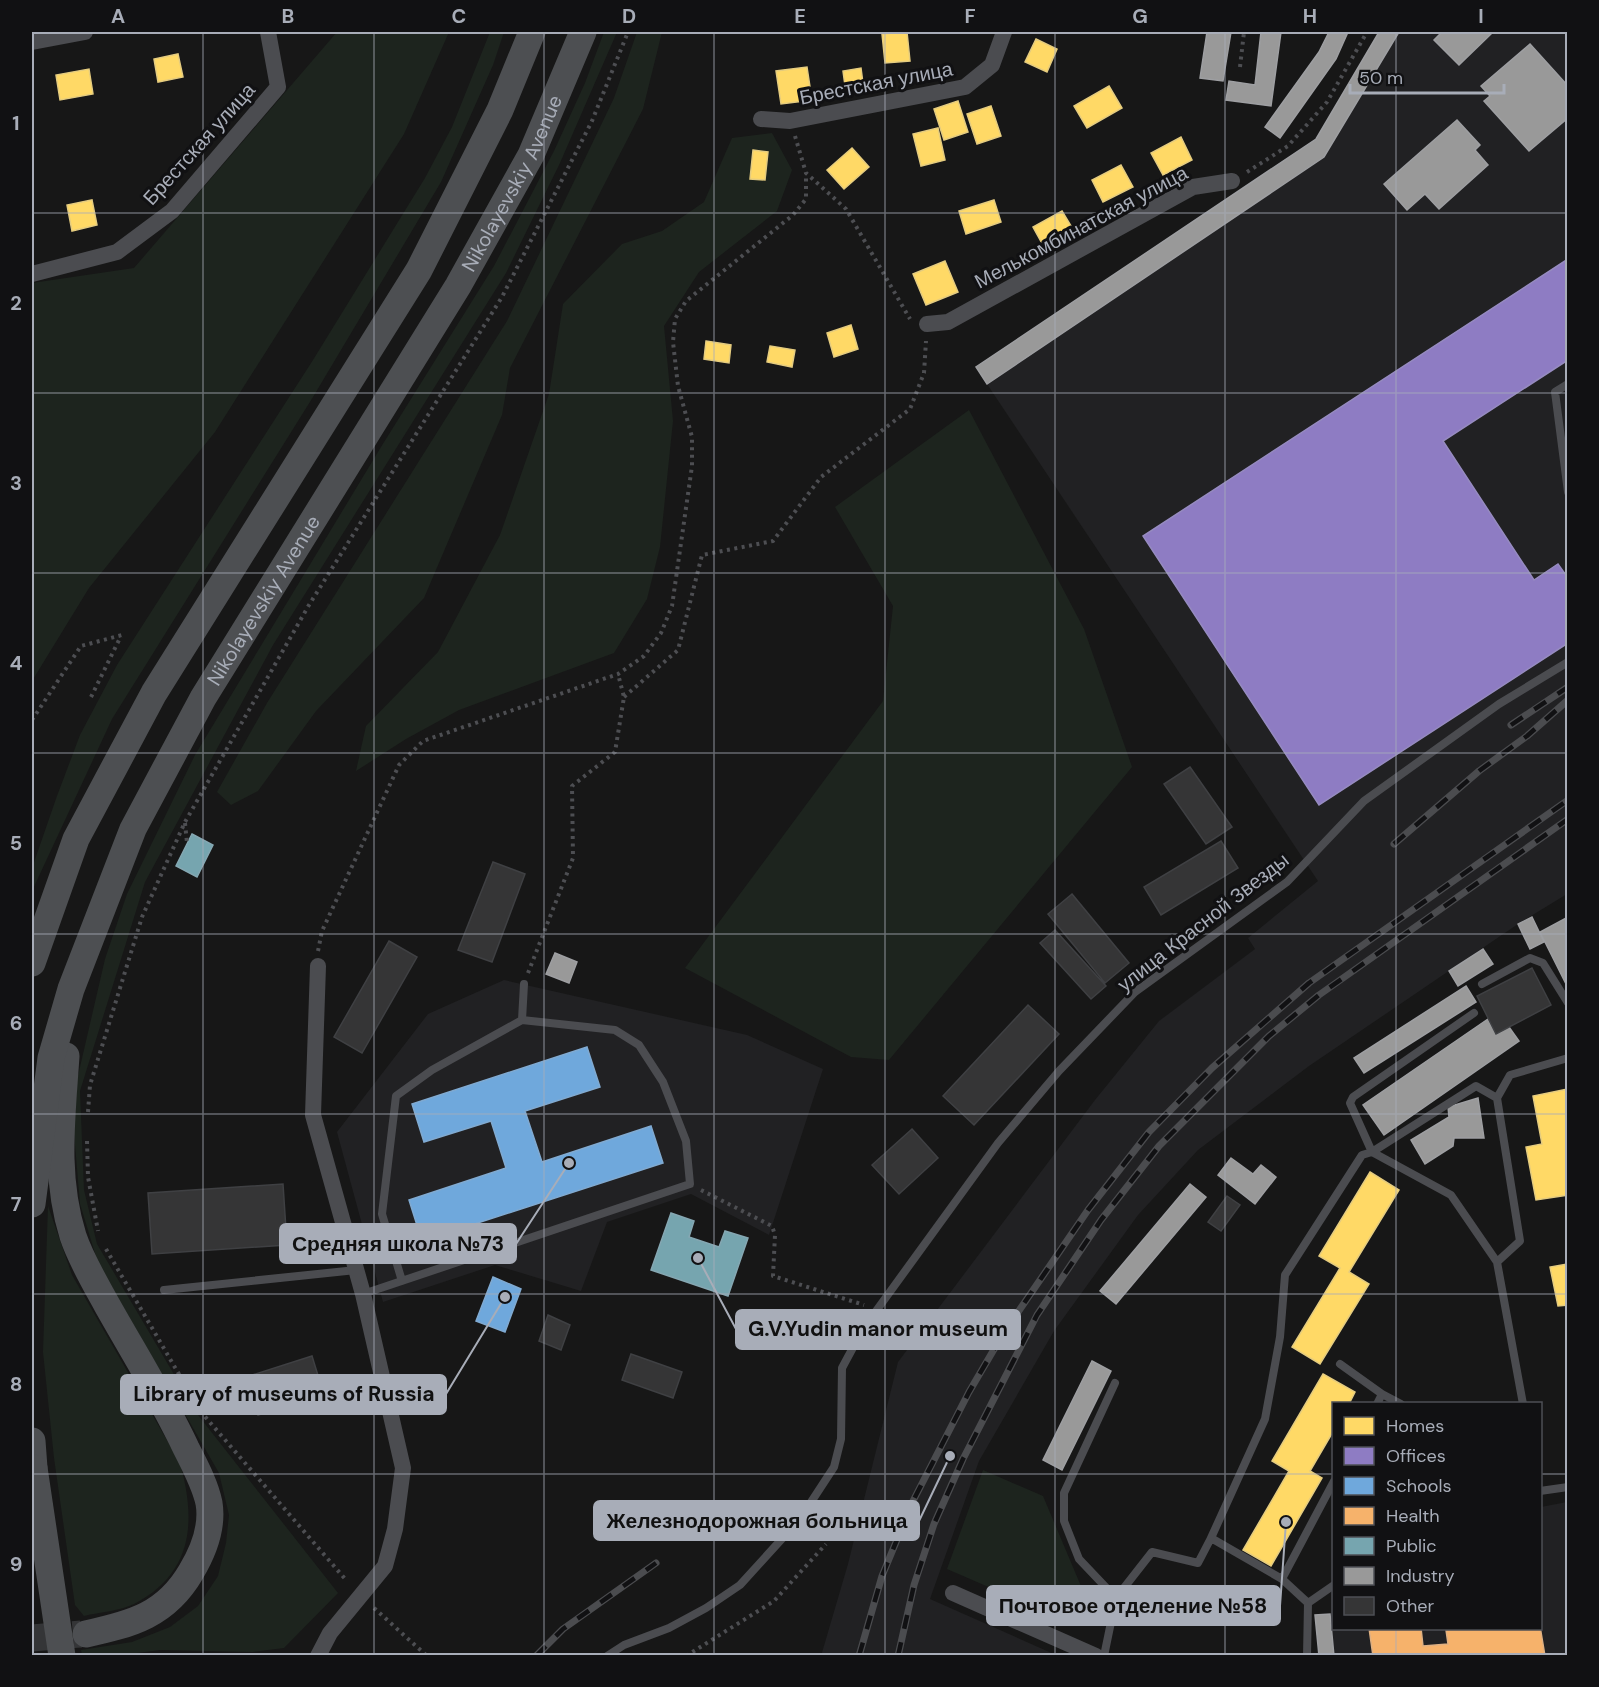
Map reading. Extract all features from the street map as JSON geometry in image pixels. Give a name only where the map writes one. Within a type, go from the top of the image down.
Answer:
[{"type":"main road","points":[[32,963],[76,839],[116,760],[154,693],[419,270],[500,110],[532,32]]},
{"type":"main road","name":"Nikolayevskiy Avenue","points":[[32,1204],[46,1080],[71,989],[128,839],[158,778],[203,698],[458,286],[531,156],[584,32]]},
{"type":"main road","points":[[71,989],[60,1132],[63,1197],[74,1238],[97,1286],[182,1438],[202,1481],[209,1505],[208,1533],[201,1555],[182,1586],[162,1607],[129,1624],[86,1634]]},
{"type":"main road","points":[[32,1441],[62,1656]]},
{"type":"street","points":[[32,42],[85,32]]},
{"type":"street","name":"Брестская улица","points":[[32,274],[117,252],[172,211],[278,87],[268,32]]},
{"type":"street","name":"Брестская улица","points":[[761,119],[790,121],[965,87],[992,65],[1004,32]]},
{"type":"street","name":"Мелькомбинатская улица","points":[[927,324],[948,322],[1193,187],[1232,181]]},
{"type":"street","points":[[318,966],[313,1115],[363,1294],[403,1468],[395,1529],[385,1566],[336,1625],[318,1656]]},
{"type":"street","points":[[953,1593],[1096,1656]]},
{"type":"lane","points":[[1568,384],[1555,392],[1568,492]]},
{"type":"lane","name":"улица Красной Звезды","points":[[607,1656],[624,1645],[669,1628],[706,1608],[740,1585],[800,1520],[834,1467],[842,1439],[842,1368],[863,1329],[998,1143],[1059,1071],[1135,992],[1287,882],[1364,801],[1499,704],[1568,662]]},
{"type":"lane","points":[[1482,984],[1530,958],[1543,963],[1568,1003]]},
{"type":"lane","points":[[522,1020],[524,984]]},
{"type":"lane","points":[[1474,1013],[1353,1097],[1350,1103],[1372,1152],[1452,1195],[1497,1262],[1523,1402]]},
{"type":"lane","points":[[363,1294],[402,1281],[690,1184],[686,1141],[663,1082],[639,1045],[615,1030],[522,1020],[432,1070],[396,1095],[382,1214],[402,1281]]},
{"type":"lane","points":[[1497,1262],[1521,1241],[1497,1098],[1510,1075],[1568,1058]]},
{"type":"lane","points":[[1104,1656],[1116,1598],[1152,1552],[1198,1563],[1211,1538],[1265,1419],[1280,1336],[1285,1275],[1362,1155],[1372,1152],[1476,1086],[1497,1098]]},
{"type":"lane","points":[[164,1290],[356,1270]]},
{"type":"lane","points":[[1340,1364],[1397,1402]]},
{"type":"lane","points":[[1115,1383],[1064,1493],[1064,1521],[1079,1559],[1116,1598]]},
{"type":"lane","points":[[1378,1402],[1382,1394]]},
{"type":"lane","points":[[1282,1579],[1332,1485]]},
{"type":"lane","points":[[1542,1491],[1568,1486]]},
{"type":"lane","points":[[1211,1538],[1282,1579],[1308,1603],[1307,1656]]},
{"type":"lane","points":[[1308,1603],[1332,1586]]},
{"type":"path","points":[[87,1123],[90,1084],[142,917],[185,822],[309,605],[502,297],[592,121],[628,32]]},
{"type":"path","points":[[1240,67],[1244,32]]},
{"type":"path","points":[[1232,181],[1288,146],[1327,102],[1366,32]]},
{"type":"path","points":[[318,966],[318,948],[322,931],[366,835],[399,765],[423,741],[618,674],[644,656],[661,633],[672,606],[692,466],[692,437],[678,386],[673,342],[675,319],[686,301],[793,215],[806,199],[806,173],[790,121]]},
{"type":"path","points":[[624,697],[678,650],[702,555],[773,542],[821,477],[910,409],[924,373],[927,324],[909,319],[846,209],[806,173]]},
{"type":"path","points":[[32,720],[81,646],[122,635],[91,697]]},
{"type":"path","points":[[524,984],[573,858],[572,786],[615,752],[624,697],[618,674]]},
{"type":"path","points":[[185,822],[187,843]]},
{"type":"path","points":[[86,1133],[88,1177],[99,1237]]},
{"type":"path","points":[[690,1184],[772,1226],[775,1235],[773,1276],[877,1309]]},
{"type":"path","points":[[104,1246],[201,1412],[346,1580]]},
{"type":"path","points":[[686,1656],[774,1601],[826,1544]]},
{"type":"path","points":[[374,1607],[427,1656]]},
{"type":"shaded area","points":[[337,32],[449,32],[404,134],[215,432],[89,588],[32,681],[32,283],[134,268]]},
{"type":"shaded area","points":[[490,32],[504,32],[493,65],[441,182],[313,397],[112,719],[32,891],[32,868],[57,796],[80,735],[117,665],[313,360],[425,178],[452,127]]},
{"type":"shaded area","points":[[604,32],[617,32],[560,163],[506,273],[273,645],[145,882],[80,1091],[84,1190],[97,1244],[198,1415],[338,1593],[284,1648],[253,1652],[160,1650],[115,1656],[82,1655],[81,1650],[132,1642],[170,1627],[198,1606],[218,1576],[226,1543],[229,1515],[219,1473],[98,1263],[80,1204],[74,1133],[77,1080],[105,959],[127,894],[195,755],[381,447],[494,266],[554,151],[585,83]]},
{"type":"shaded area","points":[[637,32],[662,32],[643,109],[510,368],[502,415],[424,598],[316,711],[258,791],[231,805],[217,792],[267,703],[507,321],[614,98]]},
{"type":"shaded area","points":[[1399,32],[1567,32],[1567,894],[1518,924],[1309,1066],[1198,1150],[1138,1215],[1054,1331],[979,1461],[930,1599],[1056,1655],[821,1656],[848,1564],[898,1362],[1095,1100],[1159,1021],[1255,949],[1248,938],[1318,881],[987,384],[1324,157]]},
{"type":"shaded area","points":[[772,133],[792,170],[777,211],[699,272],[664,326],[673,421],[660,547],[647,599],[614,653],[459,710],[406,739],[356,771],[366,726],[438,652],[500,535],[549,394],[563,304],[622,244],[662,231],[704,202],[732,138]]},
{"type":"shaded area","points":[[969,410],[1084,629],[1132,767],[889,1060],[851,1057],[685,968],[883,701],[893,606],[835,507]]},
{"type":"shaded area","points":[[504,980],[747,1035],[823,1069],[769,1235],[691,1194],[607,1222],[581,1291],[495,1265],[383,1302],[337,1132],[428,1014]]},
{"type":"shaded area","points":[[48,1206],[72,1275],[180,1463],[188,1505],[186,1543],[169,1577],[154,1591],[134,1604],[84,1616],[75,1605],[54,1458],[43,1352]]},
{"type":"shaded area","points":[[983,1470],[1043,1496],[1086,1598],[1079,1626],[947,1569]]},
{"type":"shaded area","points":[[1567,1502],[1567,1655],[1334,1655],[1330,1614],[1332,1613],[1332,1630],[1542,1630],[1542,1507]]},
{"type":"building: Homes","points":[[907,32],[910,61],[885,63],[882,34]]},
{"type":"building: Homes","points":[[1036,39],[1057,49],[1047,72],[1025,62]]},
{"type":"building: Homes","points":[[178,54],[183,77],[158,82],[154,59]]},
{"type":"building: Homes","points":[[807,67],[812,100],[781,104],[776,71]]},
{"type":"building: Homes","points":[[861,68],[864,91],[846,93],[843,71]]},
{"type":"building: Homes","points":[[89,69],[93,94],[60,100],[56,75]]},
{"type":"building: Homes","points":[[1109,86],[1122,108],[1087,128],[1074,106]]},
{"type":"building: Homes","points":[[958,101],[968,132],[944,140],[934,109]]},
{"type":"building: Homes","points":[[991,106],[1001,136],[977,144],[967,114]]},
{"type":"building: Homes","points":[[938,128],[945,160],[921,166],[913,134]]},
{"type":"building: Homes","points":[[1181,137],[1192,160],[1163,175],[1151,153]]},
{"type":"building: Homes","points":[[852,148],[869,167],[844,189],[827,170]]},
{"type":"building: Homes","points":[[753,150],[768,152],[765,180],[750,179]]},
{"type":"building: Homes","points":[[1121,165],[1133,187],[1103,202],[1092,180]]},
{"type":"building: Homes","points":[[92,200],[97,225],[72,231],[67,205]]},
{"type":"building: Homes","points":[[994,200],[1001,222],[966,234],[959,211]]},
{"type":"building: Homes","points":[[1062,211],[1074,231],[1044,247],[1033,227]]},
{"type":"building: Homes","points":[[945,261],[958,292],[926,305],[913,274]]},
{"type":"building: Homes","points":[[851,325],[858,349],[834,357],[827,333]]},
{"type":"building: Homes","points":[[706,341],[731,345],[729,363],[704,359]]},
{"type":"building: Homes","points":[[770,346],[795,350],[792,367],[767,362]]},
{"type":"building: Homes","points":[[1568,1089],[1568,1195],[1536,1200],[1526,1147],[1542,1144],[1533,1096]]},
{"type":"building: Homes","points":[[1370,1172],[1399,1190],[1349,1272],[1369,1284],[1320,1364],[1292,1347],[1340,1268],[1319,1256]]},
{"type":"building: Homes","points":[[1568,1264],[1568,1305],[1558,1306],[1550,1267]]},
{"type":"building: Homes","points":[[1323,1374],[1355,1392],[1350,1402],[1332,1402],[1332,1433],[1310,1471],[1322,1478],[1271,1566],[1243,1550],[1289,1471],[1272,1461]]},
{"type":"building: Offices","points":[[1568,259],[1568,360],[1443,441],[1534,580],[1558,564],[1568,578],[1568,643],[1319,805],[1143,536]]},
{"type":"building: Schools","points":[[587,1047],[600,1087],[525,1111],[542,1162],[651,1126],[663,1163],[422,1241],[409,1200],[506,1168],[491,1121],[424,1142],[412,1104]]},
{"type":"building: Schools","points":[[493,1277],[521,1289],[505,1332],[476,1321]]},
{"type":"building: Health","points":[[1369,1630],[1421,1630],[1423,1646],[1448,1644],[1446,1630],[1541,1630],[1545,1656],[1373,1656]]},
{"type":"building: Public","points":[[192,834],[213,845],[197,877],[176,866]]},
{"type":"building: Public","points":[[671,1213],[694,1221],[689,1237],[719,1247],[725,1231],[748,1238],[728,1296],[651,1270]]},
{"type":"building: Industry","points":[[1207,32],[1231,32],[1223,81],[1200,78]]},
{"type":"building: Industry","points":[[1261,32],[1281,32],[1271,106],[1226,100],[1229,81],[1255,85]]},
{"type":"building: Industry","points":[[1329,32],[1348,32],[1336,59],[1280,138],[1265,127],[1319,52]]},
{"type":"building: Industry","points":[[1379,32],[1399,32],[1324,157],[987,384],[976,367],[1316,139]]},
{"type":"building: Industry","points":[[1442,32],[1493,32],[1459,65],[1434,40]]},
{"type":"building: Industry","points":[[1530,44],[1568,86],[1568,118],[1529,151],[1484,101],[1490,96],[1481,86]]},
{"type":"building: Industry","points":[[1457,120],[1480,145],[1475,150],[1488,165],[1439,209],[1425,194],[1407,210],[1384,184]]},
{"type":"building: Industry","points":[[1532,917],[1544,942],[1530,949],[1518,924]]},
{"type":"building: Industry","points":[[1568,917],[1568,988],[1540,932]]},
{"type":"building: Industry","points":[[1483,949],[1493,964],[1458,986],[1449,971]]},
{"type":"building: Industry","points":[[555,953],[577,962],[569,983],[546,974]]},
{"type":"building: Industry","points":[[1466,986],[1476,1002],[1364,1073],[1354,1058]]},
{"type":"building: Industry","points":[[1488,1019],[1496,1034],[1509,1027],[1519,1041],[1384,1135],[1363,1105]]},
{"type":"building: Industry","points":[[1478,1098],[1484,1138],[1454,1138],[1453,1146],[1425,1164],[1411,1140],[1449,1117],[1448,1107]]},
{"type":"building: Industry","points":[[1231,1158],[1253,1174],[1261,1165],[1276,1177],[1255,1204],[1218,1175]]},
{"type":"building: Industry","points":[[1190,1184],[1206,1197],[1116,1304],[1100,1291]]},
{"type":"building: Industry","points":[[1092,1361],[1111,1371],[1062,1470],[1043,1460]]},
{"type":"building: Industry","points":[[1330,1614],[1334,1656],[1319,1656],[1315,1615]]},
{"type":"building: Other","points":[[1190,767],[1232,827],[1206,844],[1164,784]]},
{"type":"building: Other","points":[[1221,841],[1238,868],[1161,915],[1144,887]]},
{"type":"building: Other","points":[[493,862],[525,874],[492,962],[458,950]]},
{"type":"building: Other","points":[[1072,894],[1129,963],[1105,983],[1048,914]]},
{"type":"building: Other","points":[[1055,930],[1106,986],[1091,999],[1040,943]]},
{"type":"building: Other","points":[[389,941],[417,957],[362,1053],[334,1037]]},
{"type":"building: Other","points":[[1532,968],[1551,1005],[1496,1034],[1477,996]]},
{"type":"building: Other","points":[[1028,1005],[1059,1034],[974,1125],[943,1096]]},
{"type":"building: Other","points":[[912,1129],[938,1158],[899,1194],[872,1165]]},
{"type":"building: Other","points":[[283,1184],[287,1245],[152,1254],[148,1193]]},
{"type":"building: Other","points":[[1227,1196],[1240,1205],[1221,1231],[1208,1222]]},
{"type":"building: Other","points":[[548,1315],[570,1325],[561,1350],[539,1341]]},
{"type":"building: Other","points":[[631,1354],[682,1372],[673,1398],[622,1380]]},
{"type":"building: Other","points":[[312,1356],[324,1395],[258,1415],[246,1377]]},
{"type":"tunnel","points":[[32,1638],[81,1634]]},
{"type":"railway","points":[[1511,725],[1568,687]]},
{"type":"railway","points":[[1394,844],[1479,771],[1527,736],[1568,700]]},
{"type":"railway","points":[[859,1656],[882,1576],[913,1501],[969,1392],[1003,1334],[1088,1210],[1149,1132],[1212,1068],[1309,983],[1568,800]]},
{"type":"railway","points":[[898,1656],[914,1585],[934,1524],[963,1459],[1037,1315],[1101,1220],[1159,1146],[1269,1036],[1319,995],[1568,819]]},
{"type":"railway","points":[[536,1656],[563,1629],[656,1563]]},
{"type":"place","name":"Средняя школа №73","points":[[569,1163]]},
{"type":"place","name":"G.V.Yudin manor museum","points":[[698,1258]]},
{"type":"place","name":"Library of museums of Russia","points":[[505,1297]]},
{"type":"place","name":"Железнодорожная больница","points":[[950,1456]]},
{"type":"place","name":"Почтовое отделение №58","points":[[1286,1522]]}]
